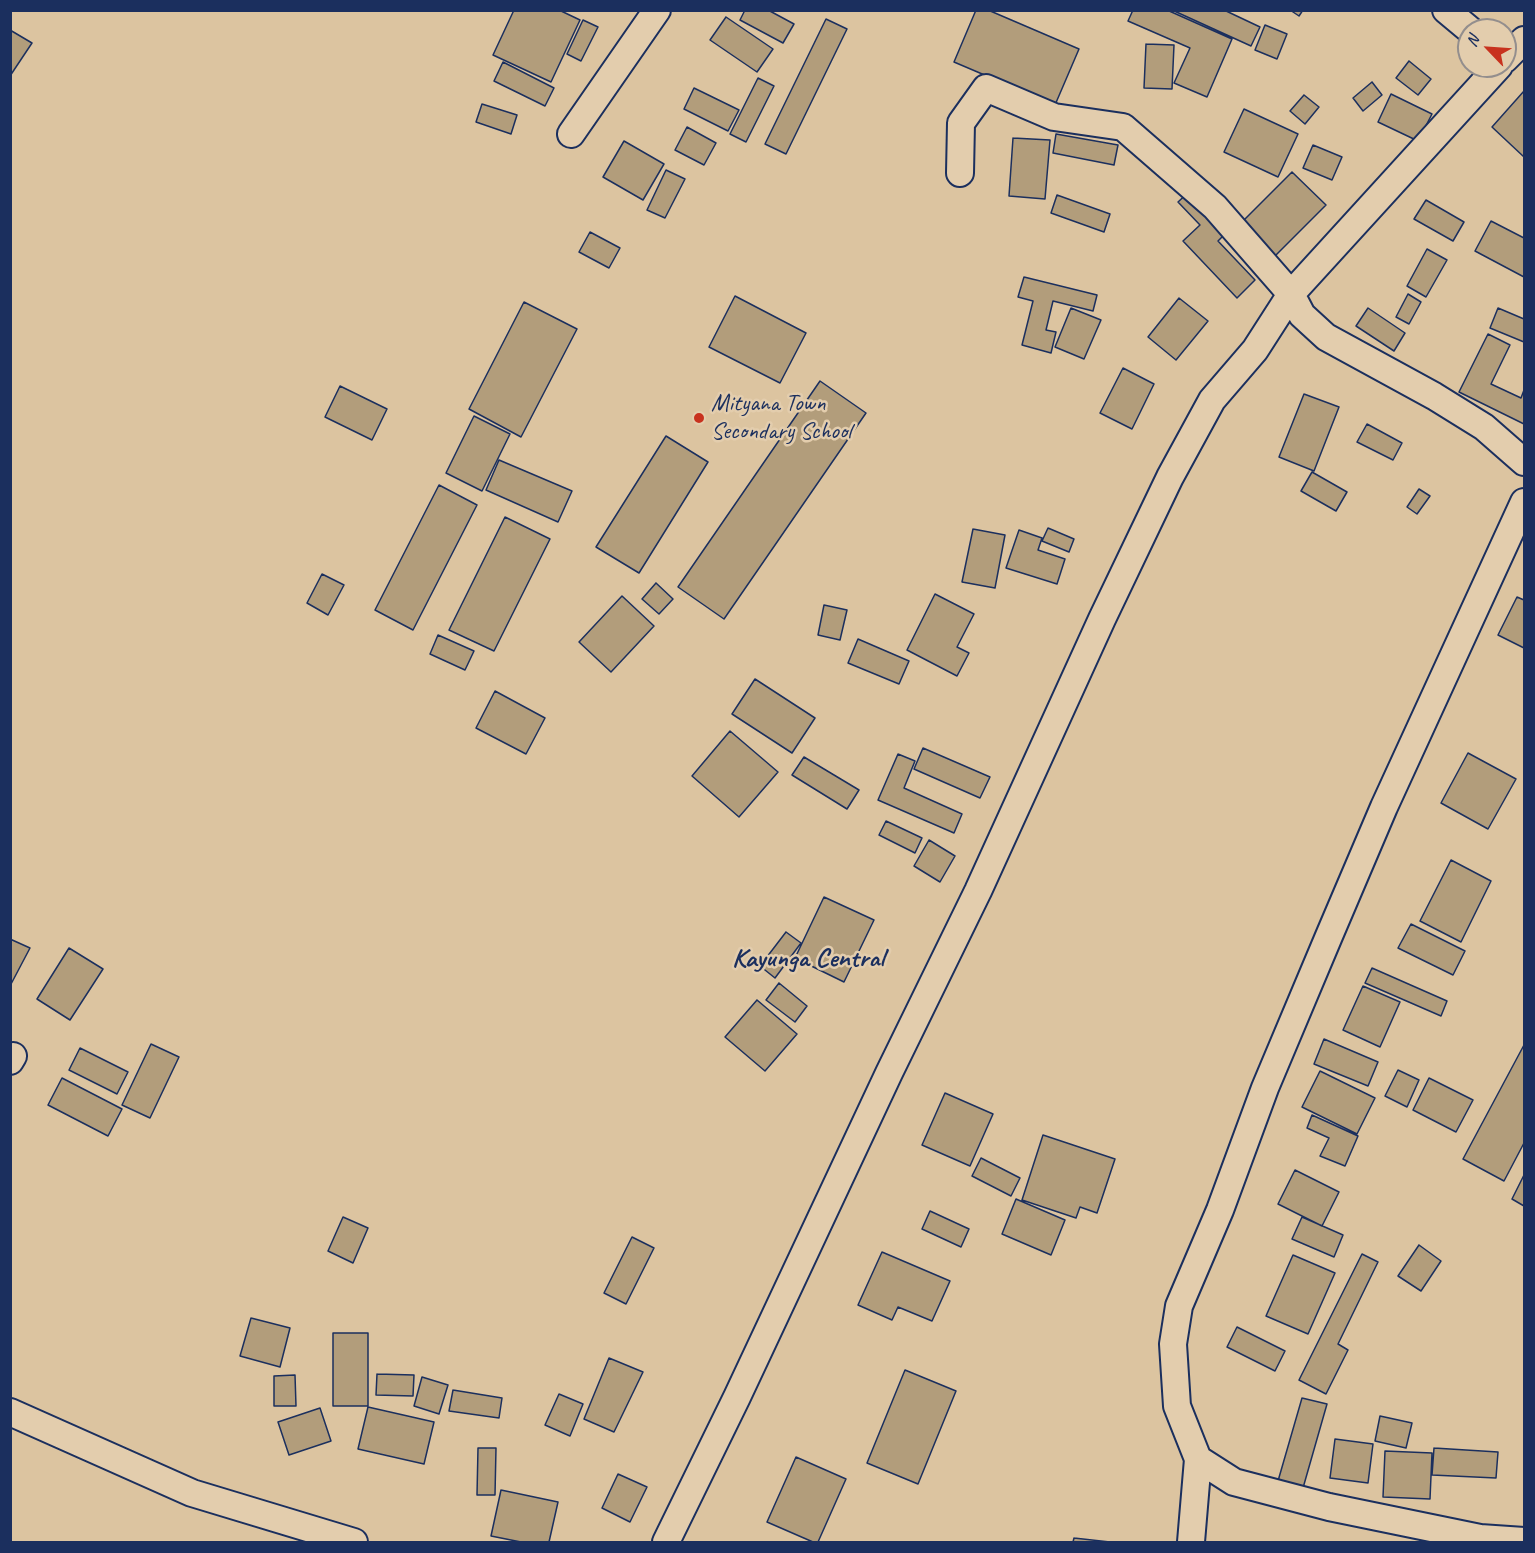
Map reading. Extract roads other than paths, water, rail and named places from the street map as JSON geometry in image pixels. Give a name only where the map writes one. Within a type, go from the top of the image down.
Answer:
[{"type":"street","points":[[571,135],[657,10]]},
{"type":"street","points":[[666,1542],[737,1397],[889,1072],[978,891],[1102,619],[1170,477],[1212,400],[1255,351],[1291,294],[1488,78]]},
{"type":"street","points":[[960,173],[961,123],[986,88],[1054,117],[1123,128],[1215,207],[1291,294],[1302,315],[1326,337],[1434,396],[1484,427],[1524,462]]},
{"type":"street","points":[[1191,1542],[1198,1459],[1177,1406],[1173,1344],[1179,1306],[1220,1210],[1265,1088],[1384,807],[1524,502]]},
{"type":"street","points":[[10,1412],[192,1493],[354,1542]]},
{"type":"street","points":[[1198,1459],[1234,1482],[1329,1507],[1480,1538],[1524,1541]]},
{"type":"place","name":"Mityana Town Secondary School","points":[[699,418]]},
{"type":"district","name":"Kayunga Central","points":[[808,959]]}]
